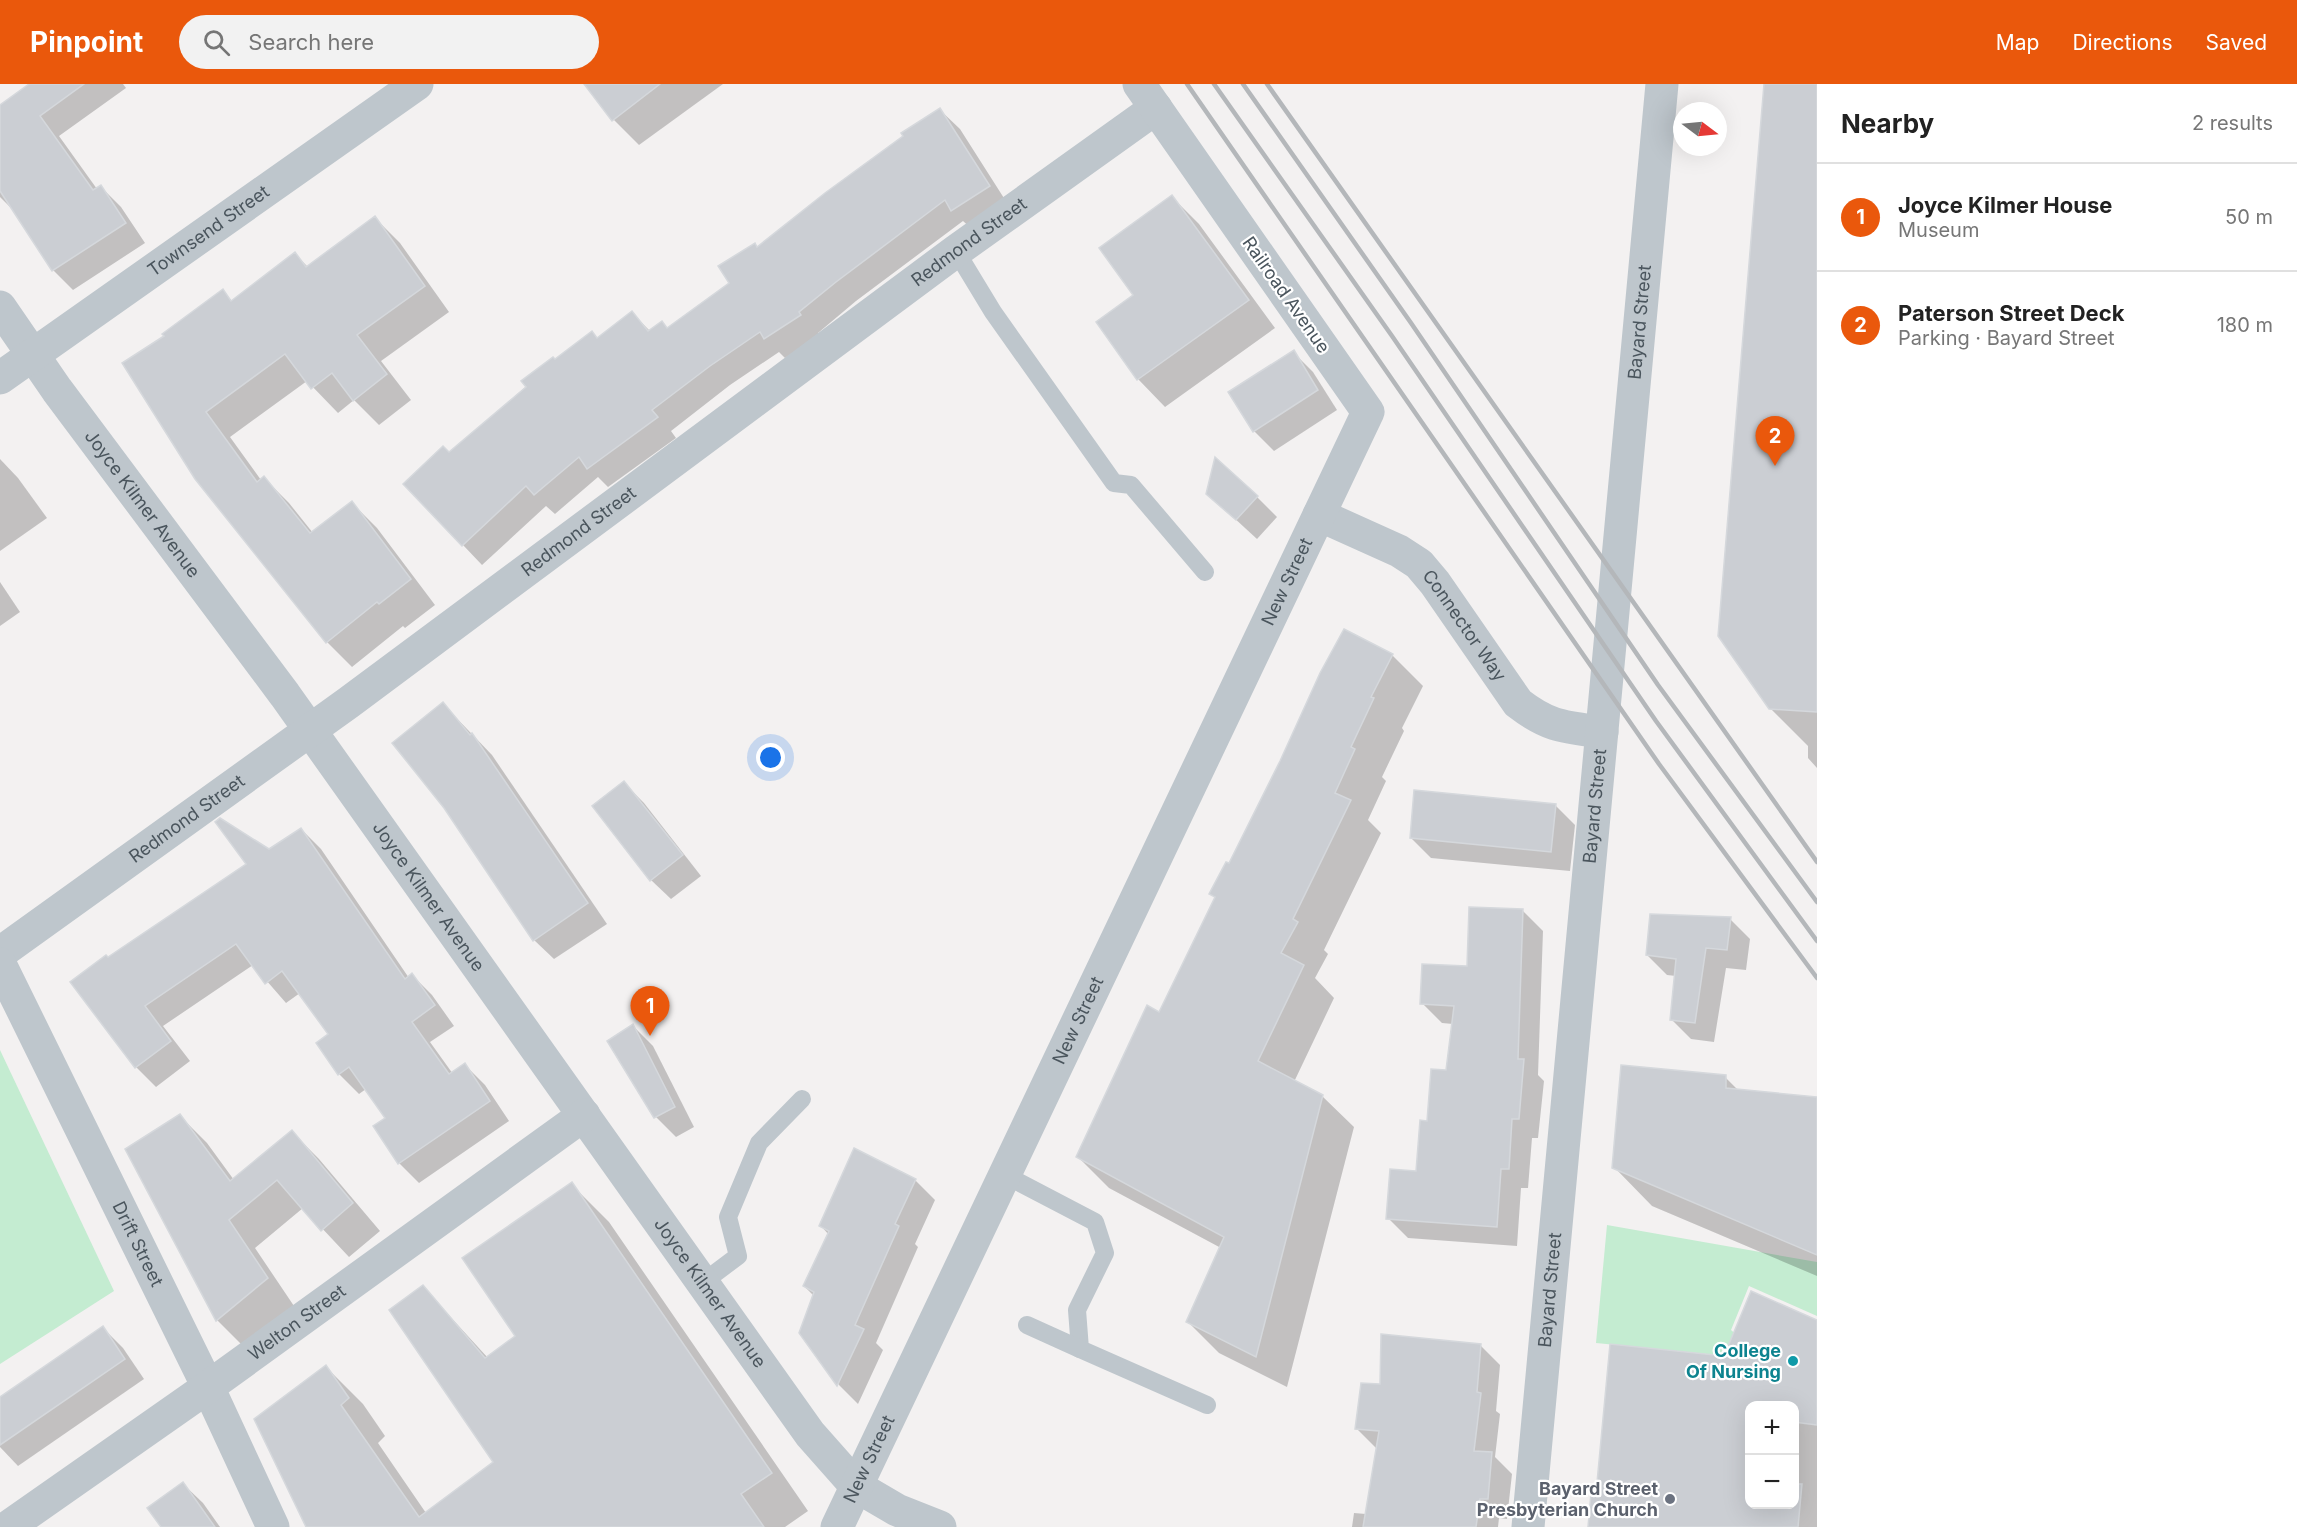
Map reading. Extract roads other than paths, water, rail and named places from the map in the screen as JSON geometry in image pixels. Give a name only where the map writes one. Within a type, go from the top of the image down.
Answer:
[{"type":"street","name":"Townsend Street","points":[[0,378],[417,84]]},
{"type":"street","name":"Bayard Street","points":[[1527,1527],[1662,84]]},
{"type":"street","name":"Redmond Street","points":[[0,953],[309,730],[956,251],[1148,96]]},
{"type":"street","name":"Railroad Avenue","points":[[1148,96],[1368,412],[1319,515]]},
{"type":"street","name":"Joyce Kilmer Avenue","points":[[0,307],[309,730],[810,1434],[856,1486],[897,1510],[940,1527]]},
{"type":"street","name":"Connector Way","points":[[1319,515],[1399,551],[1419,564],[1518,703],[1536,717],[1555,726],[1602,732]]},
{"type":"street","name":"New Street","points":[[837,1527],[1319,515]]},
{"type":"street","name":"Drift Street","points":[[0,964],[208,1387],[273,1527]]},
{"type":"street","name":"Welton Street","points":[[8,1527],[208,1387],[584,1115]]},
{"type":"lane","points":[[956,251],[993,312],[1114,483],[1131,485],[1205,573]]},
{"type":"lane","points":[[702,1283],[738,1256],[728,1217],[759,1143],[802,1099]]},
{"type":"lane","points":[[1005,1175],[1095,1222],[1105,1253],[1077,1310],[1080,1349]]},
{"type":"lane","points":[[1027,1325],[1207,1405]]},
{"type":"railway","points":[[1187,84],[1659,764],[1817,978]]},
{"type":"railway","points":[[1214,84],[1392,336],[1656,721],[1817,941]]},
{"type":"railway","points":[[1243,84],[1411,323],[1658,685],[1817,902]]},
{"type":"railway","points":[[1267,84],[1817,862]]},
{"type":"place","name":"Paterson Street Deck","points":[[1775,466]]},
{"type":"place","name":"Joyce Kilmer House","points":[[650,1036]]},
{"type":"place","name":"College Of Nursing","points":[[1793,1361]]},
{"type":"place","name":"Bayard Street Presbyterian Church","points":[[1670,1499]]}]
